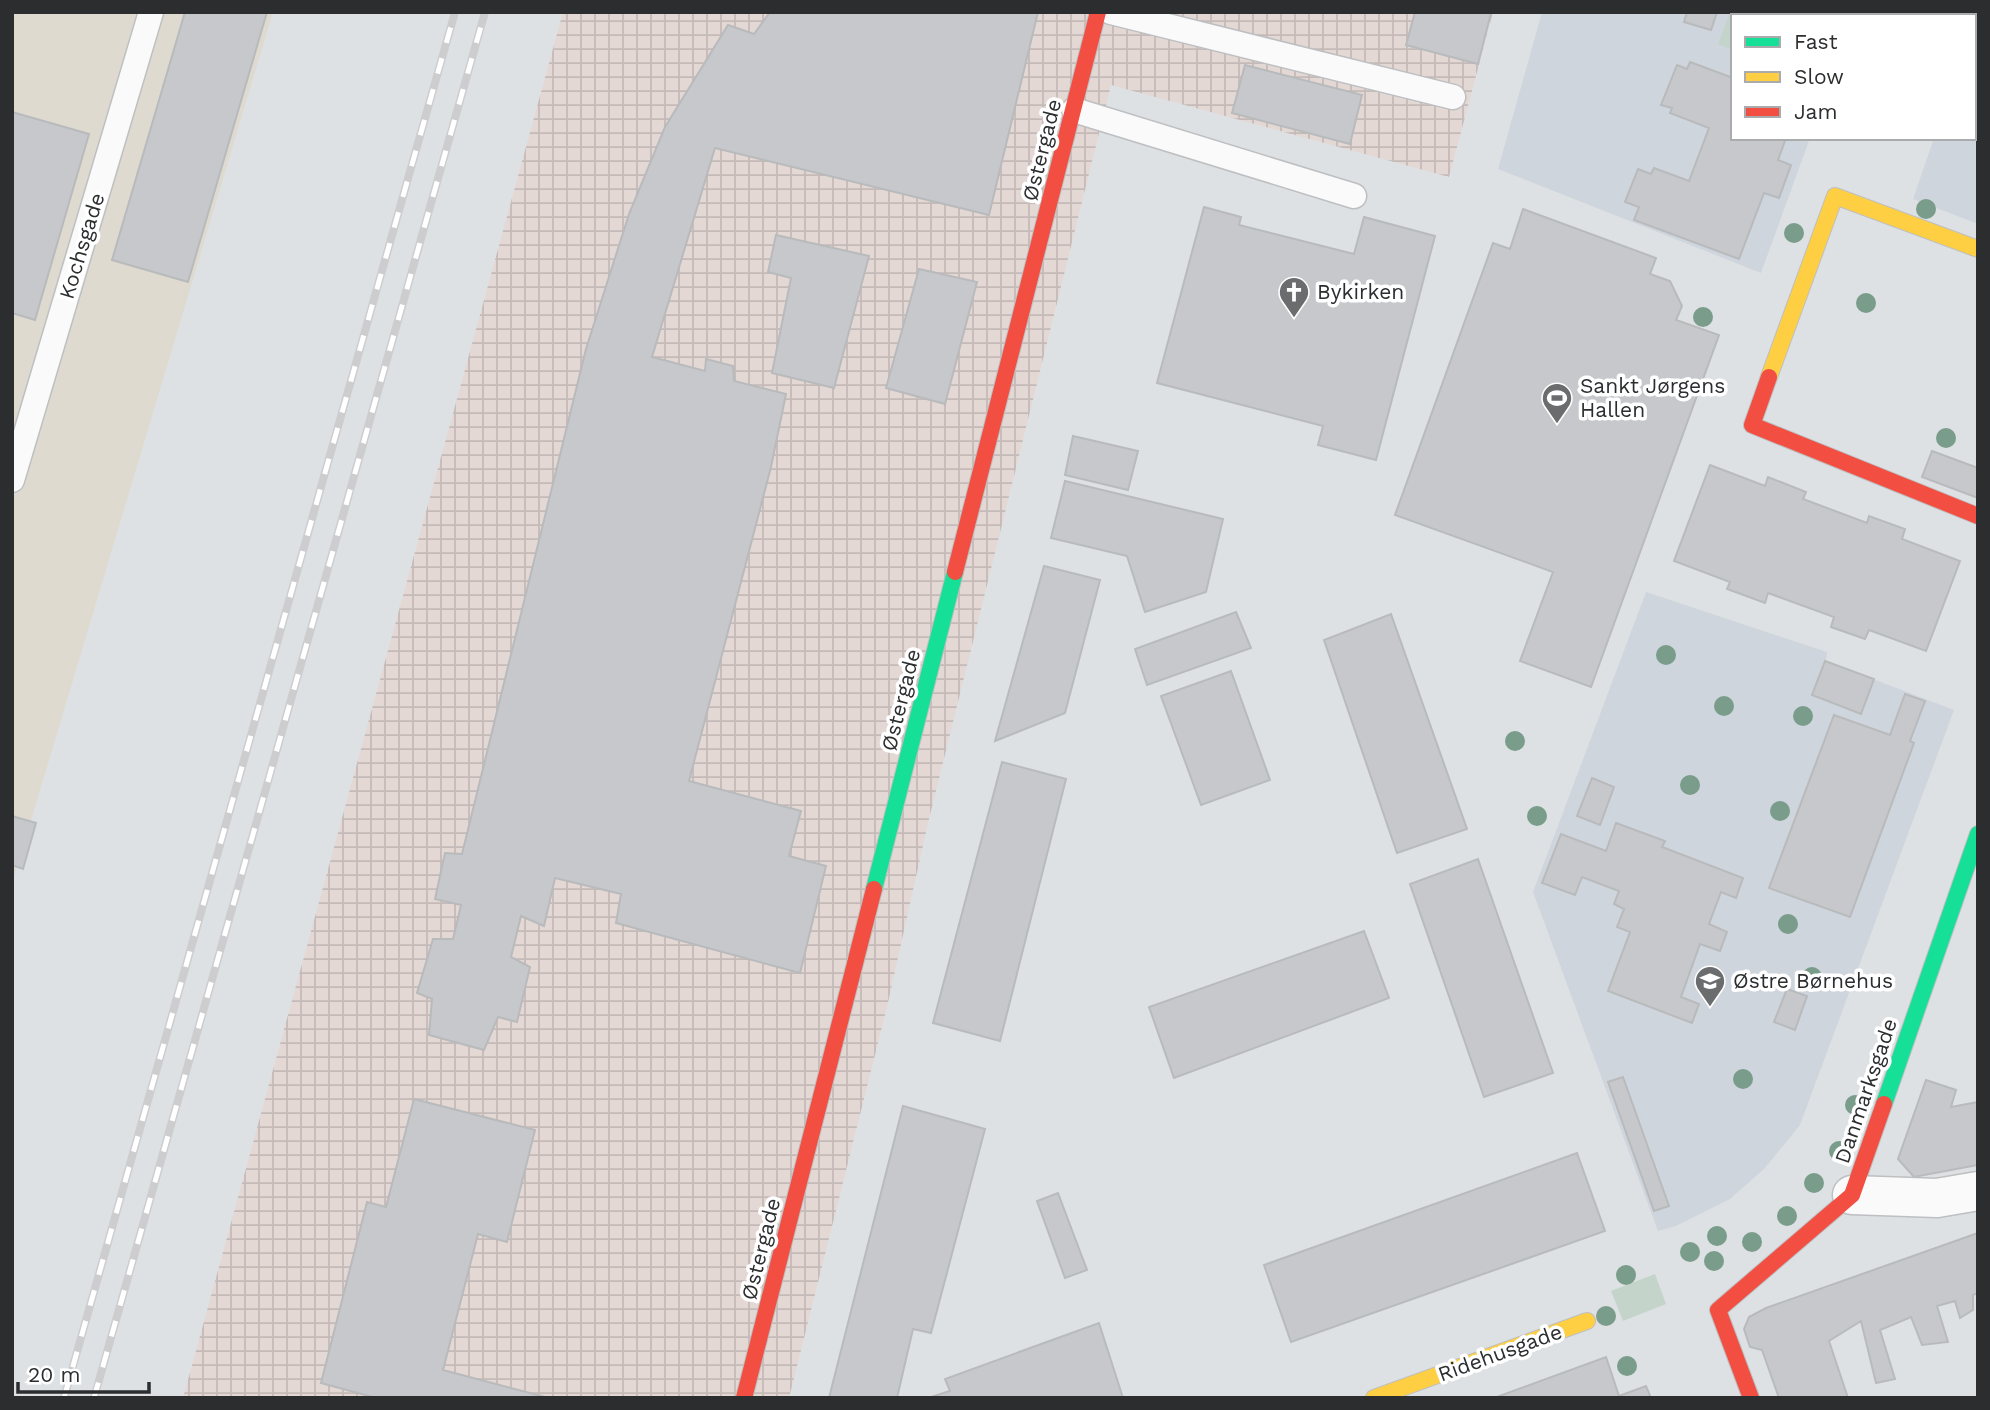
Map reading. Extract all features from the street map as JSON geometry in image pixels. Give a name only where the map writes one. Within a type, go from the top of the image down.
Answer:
[{"type":"street","name":"Østergade","points":[[744,1398],[1098,12]]},
{"type":"street","points":[[1978,248],[1835,196],[1752,425],[1978,516]]},
{"type":"street","name":"Danmarksgade","points":[[1751,1398],[1718,1310],[1852,1195],[1978,834]]},
{"type":"street","points":[[1852,1195],[1937,1198],[1978,1191]]},
{"type":"street","name":"Ridehusgade","points":[[1374,1398],[1587,1321]]},
{"type":"lane","name":"Kochsgade","points":[[12,480],[151,12]]},
{"type":"lane","points":[[1111,12],[1453,97]]},
{"type":"lane","points":[[1074,110],[1354,196]]},
{"type":"shaded area","points":[[12,12],[273,12],[12,884]]},
{"type":"shaded area","points":[[563,12],[1493,12],[1449,177],[1111,85],[789,1398],[183,1398]]},
{"type":"shaded area","points":[[1542,12],[1856,12],[1731,14],[1731,140],[1809,140],[1761,273],[1498,169]]},
{"type":"shaded area","points":[[1730,12],[1854,12],[1731,14],[1731,49],[1718,44]]},
{"type":"shaded area","points":[[1978,13],[1978,224],[1913,199],[1933,140],[1976,140]]},
{"type":"shaded area","name":"Østre Børnehus","points":[[1646,592],[1827,652],[1826,661],[1954,710],[1800,1125],[1764,1169],[1730,1199],[1676,1226],[1658,1231],[1533,892]]},
{"type":"shaded area","points":[[1655,1274],[1666,1304],[1623,1321],[1611,1291]]},
{"type":"building","points":[[185,12],[267,12],[188,282],[112,260]]},
{"type":"building","points":[[770,12],[1038,12],[989,215],[715,148],[652,357],[705,371],[706,359],[733,366],[734,381],[786,394],[771,467],[689,781],[801,811],[789,856],[826,866],[800,973],[616,923],[621,894],[555,878],[544,926],[521,916],[511,957],[530,967],[517,1022],[498,1017],[484,1050],[429,1035],[432,999],[417,993],[433,939],[453,939],[461,905],[435,899],[445,853],[462,854],[586,349],[629,214],[665,127],[728,25],[754,34]]},
{"type":"building","points":[[1415,12],[1491,13],[1478,64],[1406,45]]},
{"type":"building","points":[[1687,12],[1717,12],[1711,30],[1684,22]]},
{"type":"building","points":[[1690,62],[1731,77],[1731,140],[1785,140],[1778,160],[1791,165],[1779,198],[1764,193],[1739,259],[1634,220],[1639,207],[1625,202],[1638,169],[1651,174],[1654,168],[1689,181],[1709,128],[1670,113],[1672,108],[1661,105],[1677,65],[1687,69]]},
{"type":"building","points":[[1245,65],[1362,95],[1350,144],[1232,113]]},
{"type":"building","points":[[12,112],[89,134],[35,320],[12,313]]},
{"type":"building","name":"Bykirken","points":[[1204,207],[1241,217],[1239,225],[1354,254],[1364,217],[1435,236],[1376,460],[1318,445],[1323,426],[1157,383]]},
{"type":"building","name":"Sankt Jørgens Hallen","points":[[1523,209],[1656,258],[1650,274],[1670,281],[1682,306],[1676,320],[1719,335],[1591,687],[1520,661],[1553,572],[1395,515],[1493,243],[1510,249]]},
{"type":"building","points":[[776,235],[869,256],[834,388],[772,373],[791,278],[768,272]]},
{"type":"building","points":[[919,269],[977,282],[945,404],[886,388]]},
{"type":"building","points":[[1073,436],[1138,451],[1128,490],[1065,475]]},
{"type":"building","points":[[1932,451],[1978,468],[1978,498],[1922,477]]},
{"type":"building","points":[[1710,465],[1765,486],[1768,477],[1806,492],[1803,499],[1867,523],[1869,516],[1905,529],[1902,539],[1960,561],[1926,651],[1869,630],[1865,639],[1831,627],[1834,617],[1768,593],[1765,603],[1727,589],[1730,582],[1674,561]]},
{"type":"building","points":[[1065,481],[1223,519],[1206,592],[1145,612],[1127,556],[1051,538]]},
{"type":"building","points":[[1044,566],[1100,580],[1065,713],[995,741]]},
{"type":"building","points":[[1236,612],[1251,648],[1147,685],[1135,649]]},
{"type":"building","points":[[1391,614],[1467,829],[1397,853],[1324,640]]},
{"type":"building","points":[[1825,661],[1874,679],[1861,714],[1812,695]]},
{"type":"building","points":[[1231,671],[1270,780],[1201,805],[1161,696]]},
{"type":"building","points":[[1905,694],[1925,701],[1910,741],[1914,743],[1850,917],[1769,888],[1834,715],[1890,735]]},
{"type":"building","points":[[1002,762],[1066,779],[1000,1041],[933,1023]]},
{"type":"building","points":[[1592,778],[1614,787],[1600,825],[1577,816]]},
{"type":"building","points":[[12,816],[36,823],[23,869],[12,865]]},
{"type":"building","points":[[1616,823],[1665,841],[1662,847],[1743,878],[1736,898],[1721,892],[1709,924],[1727,932],[1720,951],[1700,944],[1681,997],[1699,1004],[1692,1023],[1608,991],[1630,932],[1617,927],[1624,909],[1614,904],[1619,891],[1582,877],[1575,895],[1542,883],[1561,834],[1606,851]]},
{"type":"building","points":[[1478,859],[1553,1073],[1484,1097],[1410,884]]},
{"type":"building","points":[[1364,931],[1389,998],[1174,1078],[1149,1007]]},
{"type":"building","points":[[1787,989],[1807,996],[1795,1030],[1774,1022]]},
{"type":"building","points":[[1623,1077],[1669,1206],[1654,1211],[1608,1082]]},
{"type":"building","points":[[1926,1080],[1956,1090],[1951,1107],[1978,1102],[1978,1165],[1914,1177],[1898,1159]]},
{"type":"building","points":[[414,1099],[535,1130],[507,1242],[478,1234],[443,1370],[549,1398],[376,1398],[321,1383],[367,1202],[386,1207]]},
{"type":"building","points":[[903,1106],[985,1129],[931,1333],[913,1329],[897,1398],[829,1398]]},
{"type":"building","points":[[1577,1153],[1605,1231],[1291,1342],[1264,1265]]},
{"type":"building","points":[[1058,1193],[1087,1270],[1065,1278],[1037,1201]]},
{"type":"building","points":[[1978,1233],[1978,1293],[1973,1295],[1973,1310],[1960,1318],[1955,1301],[1937,1306],[1948,1342],[1922,1345],[1911,1317],[1880,1330],[1895,1379],[1876,1383],[1861,1321],[1829,1341],[1848,1398],[1779,1398],[1762,1350],[1750,1347],[1744,1329],[1749,1317],[1766,1308]]},
{"type":"building","points":[[1099,1323],[1123,1398],[928,1398],[950,1391],[945,1379]]},
{"type":"building","points":[[1606,1357],[1619,1396],[1646,1386],[1651,1398],[1494,1398]]},
{"type":"railway","points":[[64,1398],[455,12]]},
{"type":"railway","points":[[94,1398],[485,12]]},
{"type":"traffic: fast","points":[[874,889],[955,572]]},
{"type":"traffic: fast","points":[[1884,1104],[1978,834]]},
{"type":"traffic: slow","points":[[1769,377],[1835,196],[1978,249]]},
{"type":"traffic: slow","points":[[1374,1398],[1587,1321]]},
{"type":"traffic: jam","points":[[955,572],[1098,12]]},
{"type":"traffic: jam","points":[[1769,377],[1752,425],[1978,516]]},
{"type":"traffic: jam","points":[[744,1398],[874,889]]},
{"type":"traffic: jam","points":[[1751,1398],[1718,1310],[1852,1195],[1884,1104]]},
{"type":"place","name":"Bykirken","points":[[1294,319]]},
{"type":"place","name":"Sankt Jørgens Hallen","points":[[1557,425]]},
{"type":"place","name":"Østre Børnehus","points":[[1710,1008]]}]
